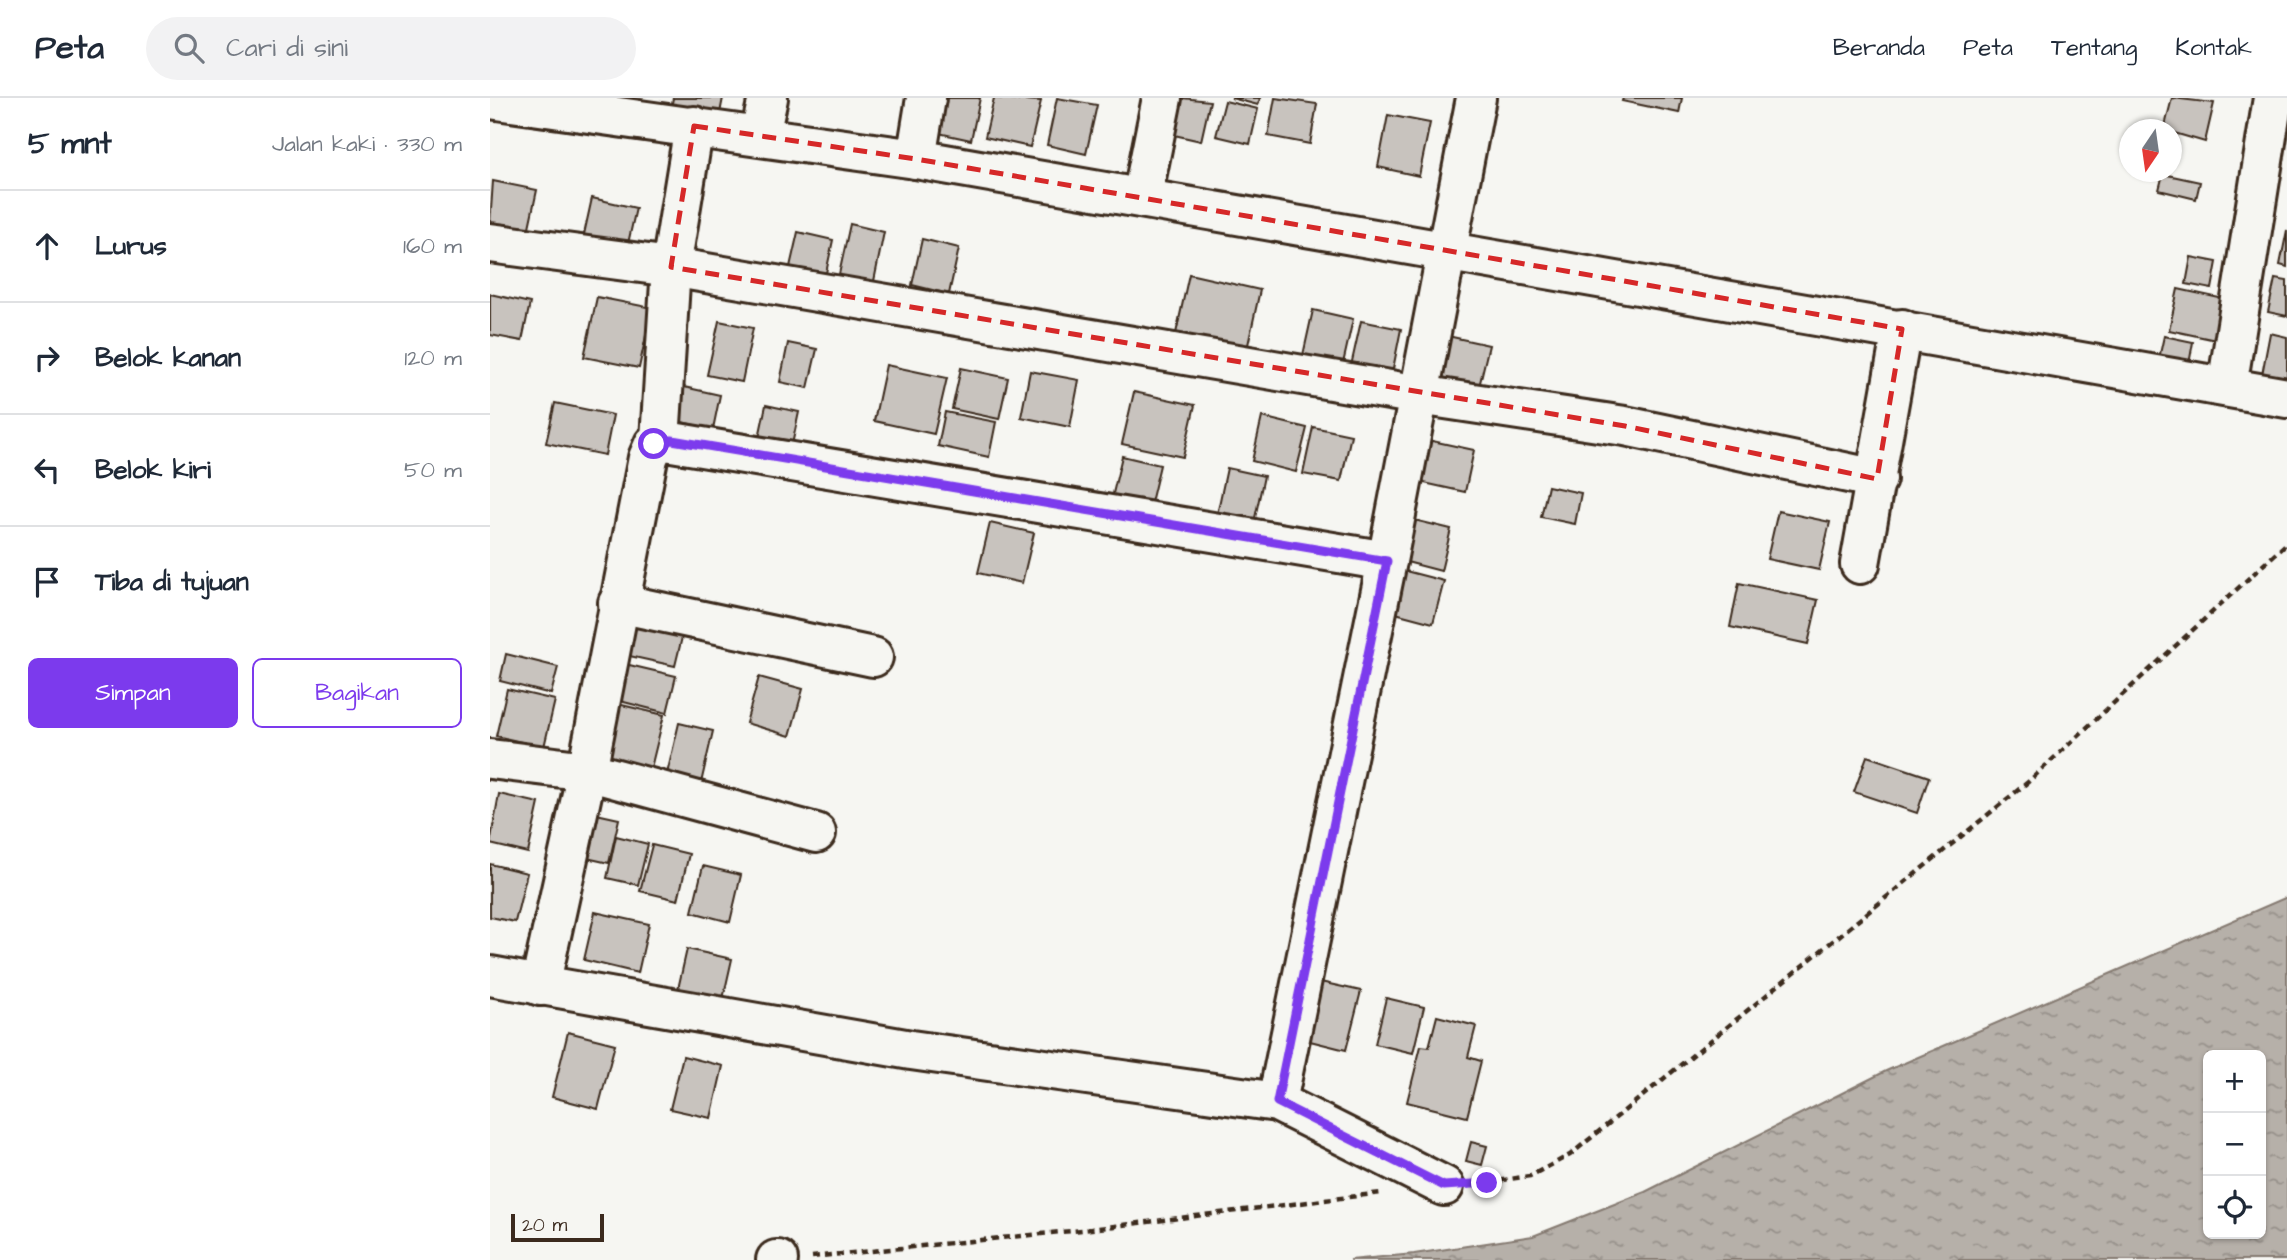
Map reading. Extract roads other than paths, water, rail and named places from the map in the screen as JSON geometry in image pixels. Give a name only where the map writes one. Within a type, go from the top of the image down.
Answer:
[{"type":"street","points":[[760,135],[768,98]]},
{"type":"street","points":[[916,159],[926,98]]},
{"type":"street","points":[[1142,198],[1161,98]]},
{"type":"street","points":[[1277,1102],[1387,561],[1476,98]]},
{"type":"street","points":[[2227,387],[2273,98]]},
{"type":"street","points":[[490,99],[916,159],[1448,249],[2287,398]]},
{"type":"street","points":[[540,986],[587,771],[650,450],[660,440],[671,267],[694,126]]},
{"type":"street","points":[[490,243],[671,267],[1419,395],[1625,426],[1877,479]]},
{"type":"street","points":[[1860,564],[1902,329]]},
{"type":"street","points":[[660,440],[1387,561]]},
{"type":"street","points":[[618,603],[873,657]]},
{"type":"street","points":[[490,759],[587,771],[816,833]]},
{"type":"street","points":[[490,976],[911,1049],[1277,1102],[1444,1186]]},
{"type":"water","points":[[2287,897],[2287,1260],[1350,1260],[1414,1254],[1533,1236],[1645,1192],[1886,1071]]}]
